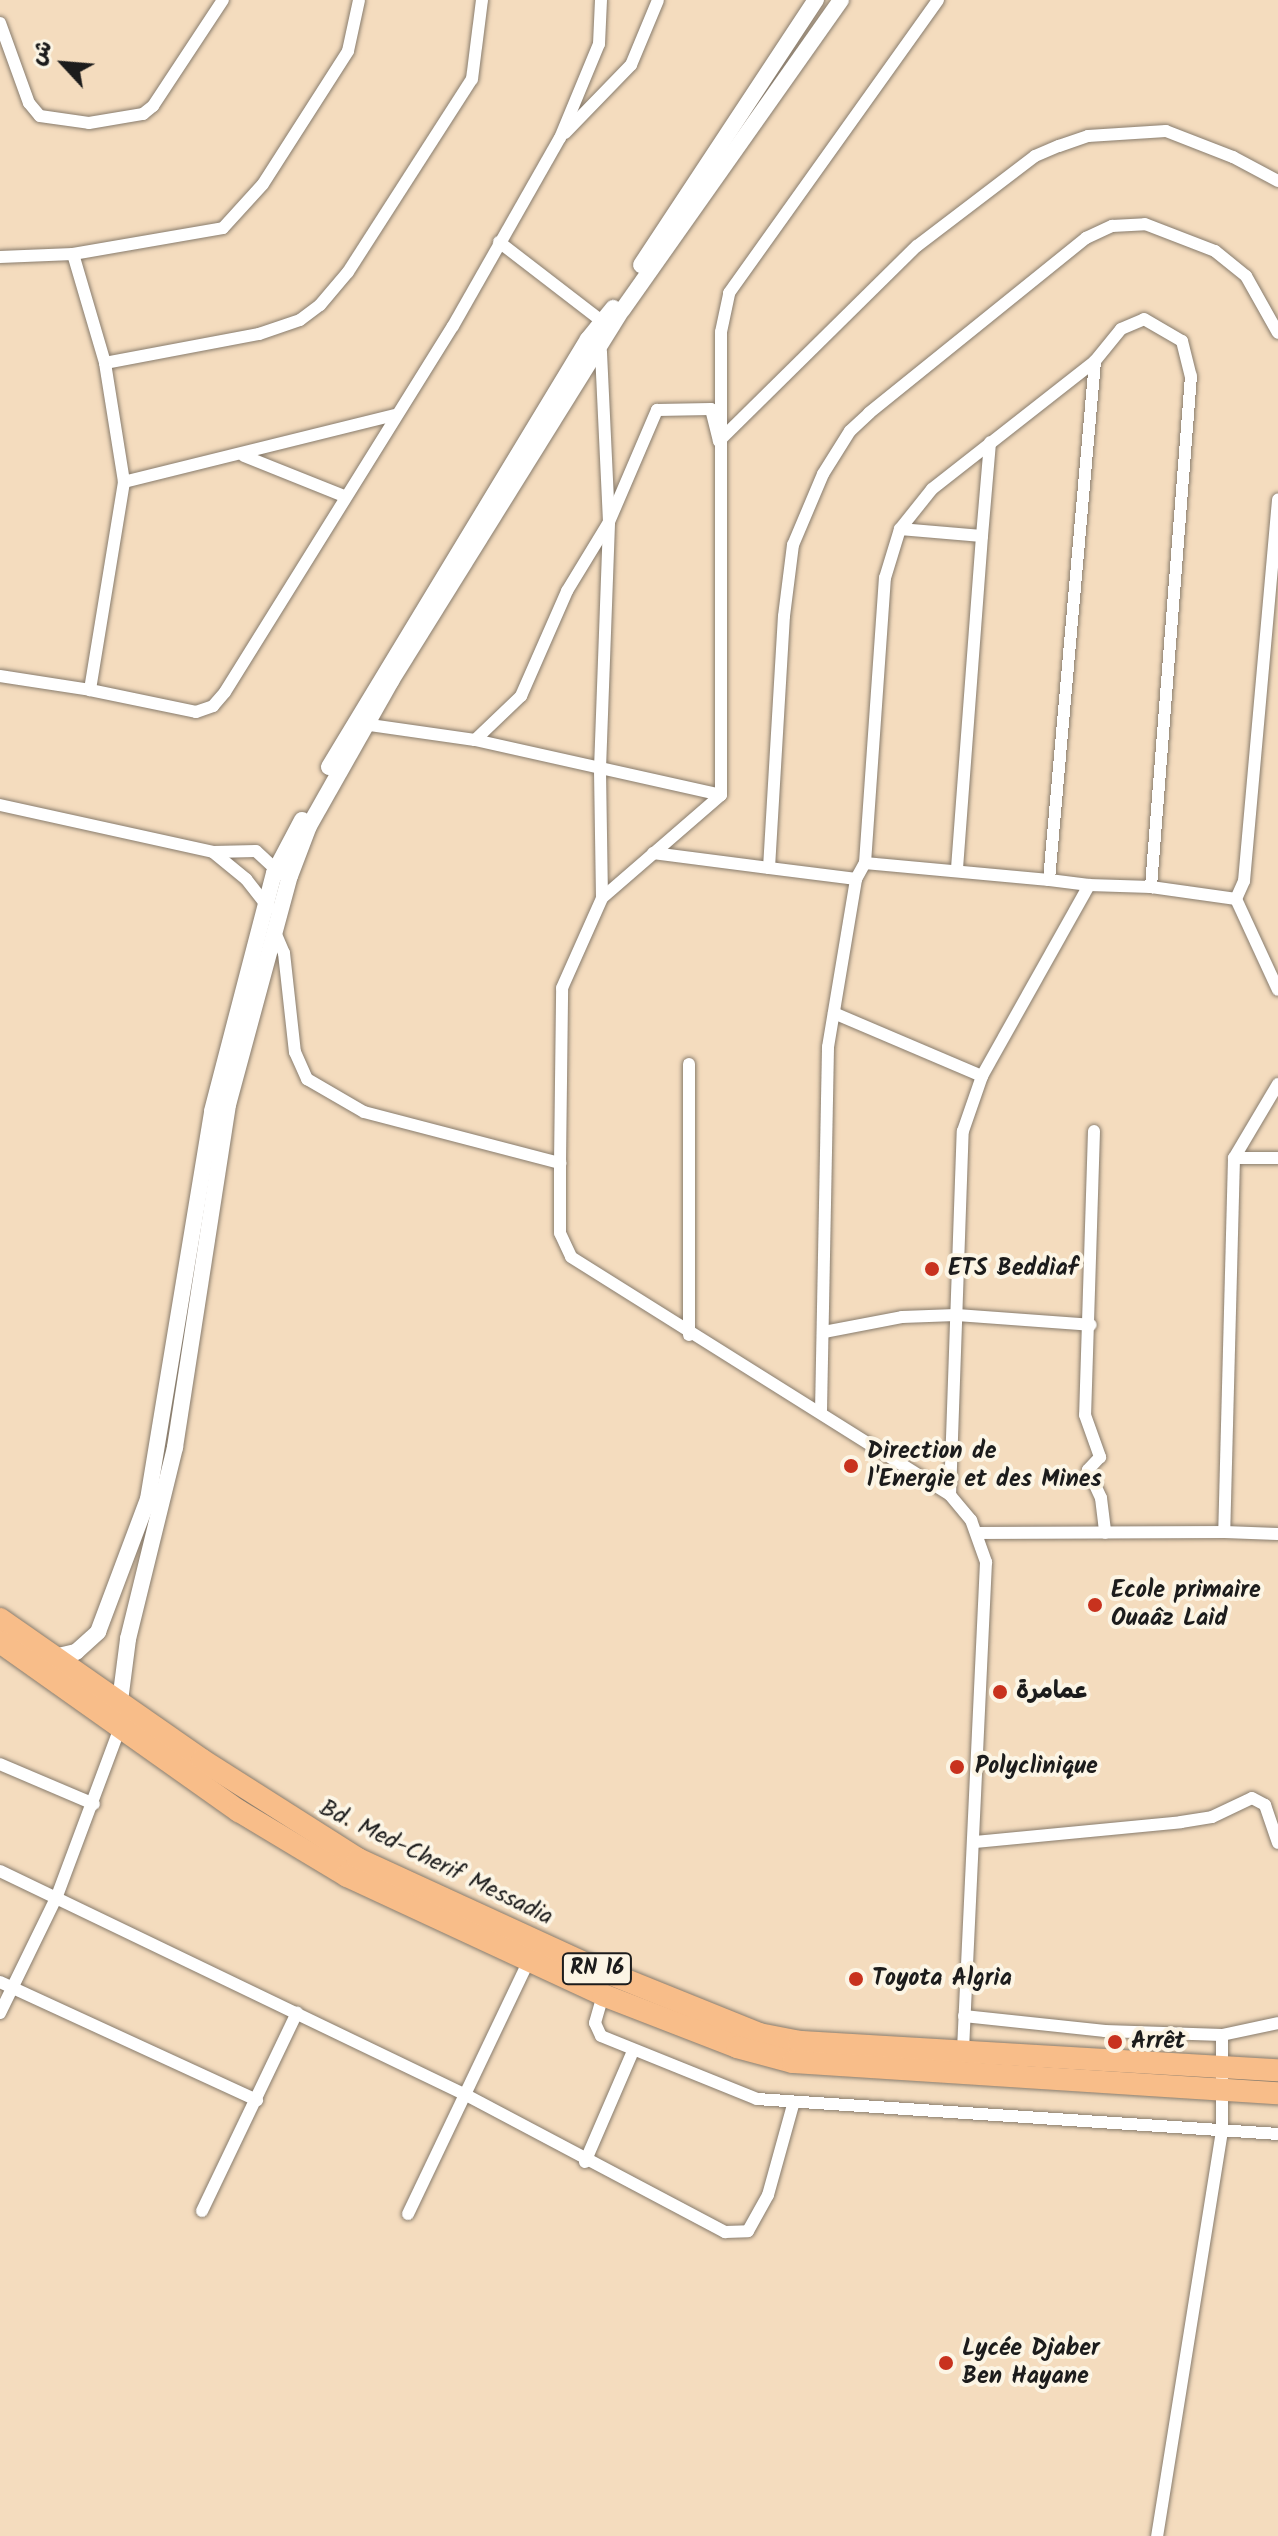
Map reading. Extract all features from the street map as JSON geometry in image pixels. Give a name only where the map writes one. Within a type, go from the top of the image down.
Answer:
[{"type":"highway","name":"Bd. Med-Cherif Messadia","points":[[0,1619],[54,1657],[289,1843],[528,1962],[737,2047],[793,2062],[1278,2093]]},
{"type":"highway","name":"Bd. Med-Cherif Messadia","points":[[0,1642],[124,1712],[358,1859],[697,2011],[759,2034],[800,2042],[1278,2070]]},
{"type":"street","points":[[0,23],[29,103],[40,116],[89,123],[143,114],[153,106],[223,0]]},
{"type":"street","points":[[0,257],[73,254],[206,233],[231,221],[263,184],[348,51],[359,0]]},
{"type":"street","points":[[105,363],[259,334],[300,320],[320,305],[348,272],[472,79],[482,0]]},
{"type":"street","points":[[0,676],[90,690],[177,712],[213,706],[395,415],[560,138],[599,44],[601,0]]},
{"type":"street","points":[[560,138],[631,65],[658,0]]},
{"type":"street","points":[[54,1657],[76,1652],[103,1624],[148,1499],[212,1111],[281,913],[282,875],[352,722],[588,339],[604,323],[816,0]]},
{"type":"street","points":[[0,2013],[6,1985],[57,1896],[94,1804],[124,1712],[128,1639],[175,1447],[205,1230],[264,906],[330,786],[370,725],[391,681],[601,351],[636,290],[841,0]]},
{"type":"street","points":[[602,898],[721,795],[719,441],[722,318],[729,293],[938,0]]},
{"type":"street","points":[[719,441],[880,278],[1035,156],[1088,136],[1166,131],[1233,157],[1278,181]]},
{"type":"street","points":[[769,868],[784,616],[793,545],[818,485],[850,431],[1063,256],[1112,226],[1145,224],[1215,251],[1246,276],[1271,313],[1278,333]]},
{"type":"street","points":[[499,242],[604,323]]},
{"type":"street","points":[[73,254],[105,363],[124,482],[90,690]]},
{"type":"street","points":[[821,1412],[828,1047],[856,879],[865,863],[885,578],[900,529],[932,489],[1095,361],[1121,329],[1144,319],[1171,331],[1189,354],[1151,887]]},
{"type":"street","points":[[601,351],[609,522],[600,769],[602,898],[560,998],[560,1233],[571,1257],[689,1335],[821,1412],[950,1495],[978,1533],[986,1562],[963,2051]]},
{"type":"street","points":[[1049,880],[1095,361]]},
{"type":"street","points":[[475,740],[521,696],[567,591],[609,522],[657,410],[711,409],[719,441]]},
{"type":"street","points":[[124,482],[244,456],[395,415]]},
{"type":"street","points":[[957,870],[990,442]]},
{"type":"street","points":[[244,456],[344,496]]},
{"type":"street","points":[[1278,500],[1244,881],[1236,899],[1278,990]]},
{"type":"street","points":[[900,529],[982,536]]},
{"type":"street","points":[[370,725],[475,740],[721,795]]},
{"type":"street","points":[[0,805],[213,852],[256,851],[282,875]]},
{"type":"street","points":[[213,852],[246,879],[264,906],[281,913]]},
{"type":"street","points":[[653,853],[856,879]]},
{"type":"street","points":[[865,863],[1089,885],[1151,887],[1236,899]]},
{"type":"street","points":[[950,1495],[963,1131],[982,1076],[1089,885]]},
{"type":"street","points":[[275,932],[284,953],[295,1052],[307,1079],[324,1093],[364,1112],[560,1163]]},
{"type":"street","points":[[834,1013],[982,1076]]},
{"type":"street","points":[[689,1064],[689,1335]]},
{"type":"street","points":[[1224,1532],[1234,1158],[1278,1084]]},
{"type":"street","points":[[1094,1131],[1091,1325],[1085,1415],[1100,1457],[1088,1470],[1101,1498],[1105,1533]]},
{"type":"street","points":[[1234,1158],[1278,1158]]},
{"type":"street","points":[[824,1332],[902,1317],[956,1315],[1091,1325]]},
{"type":"street","points":[[978,1533],[1278,1534]]},
{"type":"street","points":[[0,1764],[94,1804]]},
{"type":"street","points":[[975,1842],[1181,1822],[1212,1817],[1252,1798],[1265,1805],[1278,1843]]},
{"type":"street","points":[[0,1871],[468,2096],[585,2162],[725,2232],[748,2231],[768,2195],[793,2105]]},
{"type":"street","points":[[408,2214],[468,2096],[528,1962]]},
{"type":"street","points":[[6,1985],[257,2100]]},
{"type":"street","points":[[603,1995],[597,2032],[711,2084],[793,2105],[1278,2134]]},
{"type":"street","points":[[202,2211],[297,2013]]},
{"type":"street","points":[[964,2016],[1105,2031],[1222,2035],[1278,2023]]},
{"type":"street","points":[[1157,2536],[1222,2131],[1225,2066],[1222,2035]]},
{"type":"street","points":[[585,2162],[633,2051]]},
{"type":"place","name":"ETS Beddiaf","points":[[932,1269]]},
{"type":"place","name":"Direction de l'Energie et des Mines","points":[[851,1466]]},
{"type":"place","name":"Ecole primaire Ouaâz Laid","points":[[1095,1605]]},
{"type":"place","name":"عمامرة","points":[[1000,1692]]},
{"type":"place","name":"Polyclinique","points":[[957,1767]]},
{"type":"place","name":"Toyota Algria","points":[[856,1979]]},
{"type":"place","name":"Arrêt","points":[[1115,2042]]},
{"type":"place","name":"Lycée Djaber Ben Hayane","points":[[946,2363]]}]
